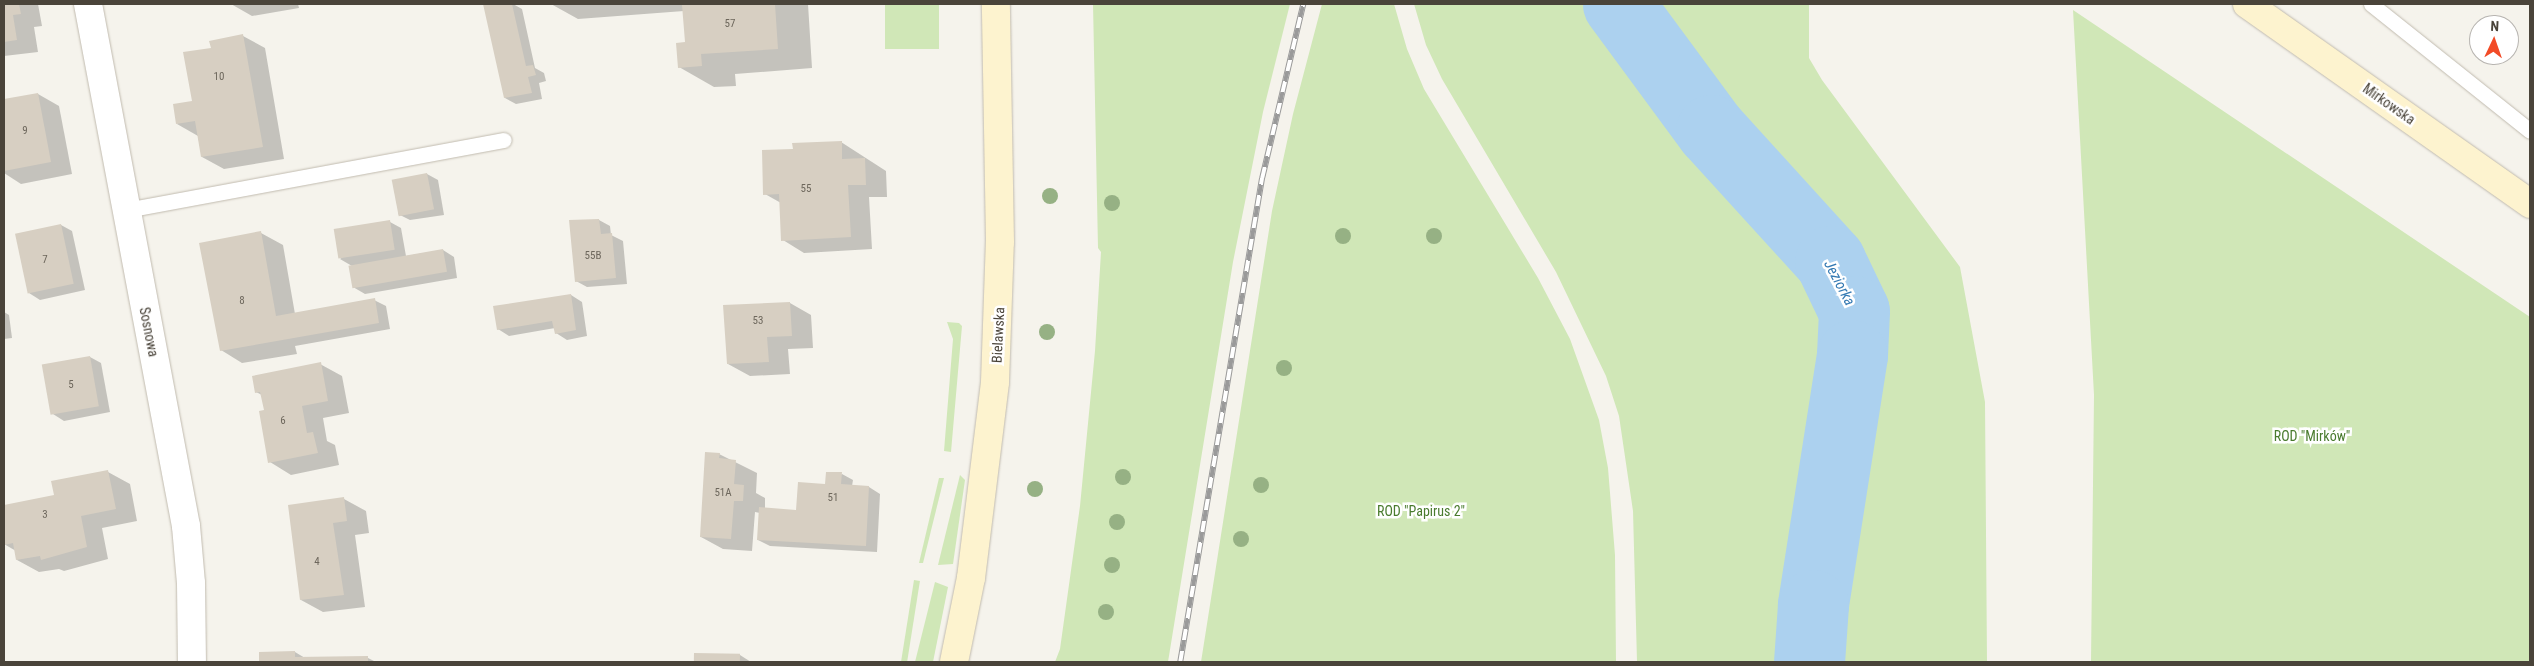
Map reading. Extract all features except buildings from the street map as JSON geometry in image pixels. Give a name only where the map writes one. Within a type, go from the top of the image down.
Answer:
[{"type":"street","name":"Sosnowa","points":[[88,4],[186,526],[191,583],[192,662]]},
{"type":"street","name":"Bielawska","points":[[954,662],[971,578],[995,382],[1000,242],[996,4]]},
{"type":"street","name":"Mirkowska","points":[[2247,4],[2529,199]]},
{"type":"lane","points":[[2372,4],[2530,131]]},
{"type":"lane","points":[[126,210],[504,140]]},
{"type":"green space","points":[[885,4],[939,4],[939,49],[885,49]]},
{"type":"green space","points":[[1093,4],[1290,4],[1263,112],[1233,262],[1168,662],[1055,662],[1060,649],[1080,506],[1095,351],[1101,252],[1098,248]]},
{"type":"green space","name":"ROD \"Papirus 2\"","points":[[1322,4],[1394,4],[1407,49],[1424,89],[1538,278],[1570,339],[1599,420],[1608,468],[1615,555],[1616,662],[1201,662],[1272,211],[1293,114]]},
{"type":"green space","points":[[1414,4],[1809,4],[1809,58],[1822,80],[1960,267],[1985,402],[1987,662],[1637,662],[1633,511],[1619,416],[1606,376],[1556,272],[1442,79],[1426,45]]},
{"type":"green space","name":"ROD \"Mirków\"","points":[[2073,10],[2530,317],[2530,662],[2091,662],[2094,395]]},
{"type":"green space","points":[[947,322],[959,323],[962,326],[951,452],[944,451],[953,339]]},
{"type":"green space","points":[[960,475],[965,480],[953,564],[938,565]]},
{"type":"green space","points":[[939,478],[944,478],[923,563],[919,563]]},
{"type":"green space","points":[[914,580],[920,581],[907,662],[901,662]]},
{"type":"green space","points":[[935,582],[948,587],[933,662],[915,662]]},
{"type":"waterway","name":"Jeziorka","points":[[1618,4],[1711,130],[1830,261],[1854,311],[1852,355],[1813,605],[1809,662]]},
{"type":"railway","points":[[1180,662],[1262,178],[1303,4]]}]
